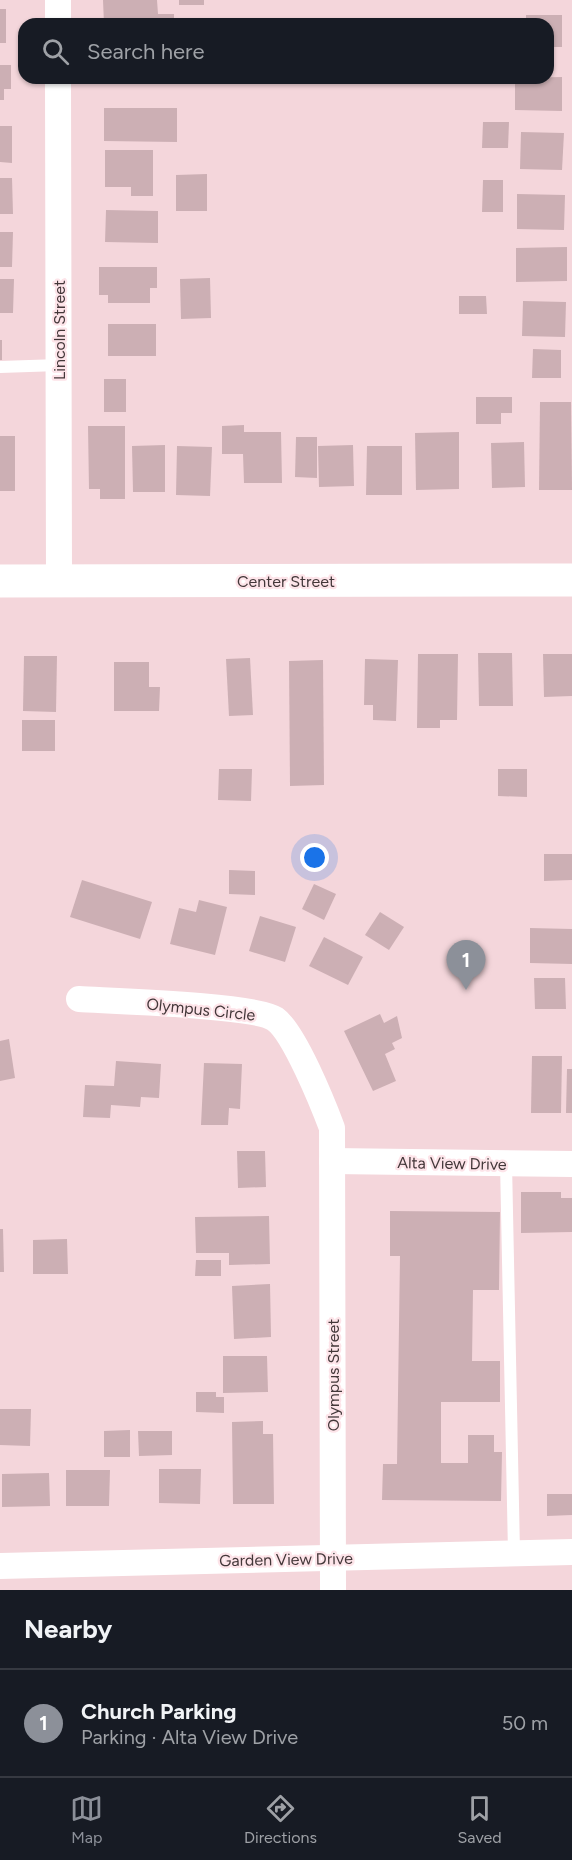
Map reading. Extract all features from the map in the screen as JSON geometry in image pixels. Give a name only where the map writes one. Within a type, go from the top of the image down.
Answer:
[{"type":"main road","name":"Center Street","points":[[0,581],[572,580]]},
{"type":"street","points":[[58,0],[58,18]]},
{"type":"street","name":"Lincoln Street","points":[[58,84],[59,581]]},
{"type":"street","name":"Olympus Circle","points":[[79,999],[246,1011],[275,1019],[292,1040],[325,1109],[332,1128],[332,1161]]},
{"type":"street","name":"Alta View Drive","points":[[332,1161],[572,1164]]},
{"type":"street","name":"Olympus Street","points":[[332,1161],[333,1590]]},
{"type":"street","name":"Garden View Drive","points":[[0,1566],[572,1552]]},
{"type":"lane","points":[[0,367],[59,365]]},
{"type":"lane","points":[[506,1163],[514,1553]]},
{"type":"building","points":[[103,0],[157,0],[158,14],[174,14],[174,18],[104,18]]},
{"type":"building","points":[[179,0],[204,0],[204,5],[179,5]]},
{"type":"building","points":[[0,9],[6,9],[6,43],[0,43]]},
{"type":"building","points":[[526,15],[562,15],[562,47],[554,47],[554,18],[526,18]]},
{"type":"building","points":[[0,65],[11,65],[11,89],[4,89],[4,100],[0,100]]},
{"type":"building","points":[[554,77],[562,77],[562,111],[515,110],[515,84],[554,84]]},
{"type":"building","points":[[104,108],[177,108],[177,142],[104,141]]},
{"type":"building","points":[[483,122],[509,122],[508,148],[482,148]]},
{"type":"building","points":[[0,126],[12,126],[12,163],[0,162]]},
{"type":"building","points":[[521,132],[564,133],[562,170],[520,169]]},
{"type":"building","points":[[105,150],[153,150],[153,196],[131,196],[131,187],[105,187]]},
{"type":"building","points":[[207,174],[207,211],[176,211],[176,175]]},
{"type":"building","points":[[0,178],[12,178],[13,214],[0,214]]},
{"type":"building","points":[[483,180],[503,180],[503,212],[482,212]]},
{"type":"building","points":[[517,194],[565,195],[564,230],[517,229]]},
{"type":"building","points":[[106,210],[158,211],[158,243],[105,242]]},
{"type":"building","points":[[0,232],[13,232],[12,267],[0,267]]},
{"type":"building","points":[[567,247],[567,281],[516,282],[516,248]]},
{"type":"building","points":[[99,267],[157,267],[157,288],[150,288],[150,303],[108,303],[108,295],[99,295]]},
{"type":"building","points":[[210,278],[211,318],[181,319],[180,279]]},
{"type":"building","points":[[0,279],[14,279],[13,313],[0,313]]},
{"type":"building","points":[[459,296],[486,296],[487,314],[459,314]]},
{"type":"building","points":[[523,301],[566,302],[565,337],[522,336]]},
{"type":"building","points":[[108,324],[156,324],[156,356],[108,356]]},
{"type":"building","points":[[0,340],[2,340],[2,360],[0,360]]},
{"type":"building","points":[[533,349],[561,350],[561,378],[532,378]]},
{"type":"building","points":[[104,379],[126,379],[126,412],[104,412]]},
{"type":"building","points":[[476,397],[512,397],[512,413],[501,413],[501,424],[476,424]]},
{"type":"building","points":[[540,402],[571,402],[572,490],[539,490]]},
{"type":"building","points":[[244,425],[244,432],[281,432],[282,483],[244,483],[243,454],[222,454],[222,426]]},
{"type":"building","points":[[88,426],[125,426],[125,499],[100,499],[100,489],[89,489]]},
{"type":"building","points":[[459,432],[459,489],[416,490],[415,433]]},
{"type":"building","points":[[0,436],[15,436],[15,491],[0,491]]},
{"type":"building","points":[[296,437],[317,437],[317,478],[295,477]]},
{"type":"building","points":[[524,442],[525,487],[492,488],[491,443]]},
{"type":"building","points":[[165,445],[165,492],[133,492],[132,446]]},
{"type":"building","points":[[353,445],[354,486],[319,487],[318,446]]},
{"type":"building","points":[[177,446],[212,447],[210,496],[176,495]]},
{"type":"building","points":[[367,446],[402,446],[402,495],[366,495]]},
{"type":"building","points":[[478,653],[512,653],[513,706],[479,706]]},
{"type":"building","points":[[418,654],[458,654],[457,720],[440,720],[440,728],[417,728]]},
{"type":"building","points":[[543,654],[572,654],[572,696],[544,697]]},
{"type":"building","points":[[24,656],[57,656],[56,712],[23,711]]},
{"type":"building","points":[[250,658],[253,715],[229,716],[226,659]]},
{"type":"building","points":[[365,659],[398,660],[396,721],[373,720],[373,705],[364,705]]},
{"type":"building","points":[[323,660],[324,785],[290,786],[289,661]]},
{"type":"building","points":[[114,662],[149,662],[149,687],[160,687],[159,711],[114,711]]},
{"type":"building","points":[[22,720],[55,720],[55,751],[22,751]]},
{"type":"building","points":[[219,769],[252,769],[251,801],[218,800]]},
{"type":"building","points":[[498,769],[527,769],[527,797],[498,796]]},
{"type":"building","points":[[544,854],[572,854],[572,880],[544,881]]},
{"type":"building","points":[[229,870],[255,871],[255,895],[229,894]]},
{"type":"building","points":[[82,880],[152,902],[140,939],[70,917]]},
{"type":"building","points":[[314,884],[336,894],[324,920],[302,909]]},
{"type":"building","points":[[199,900],[227,907],[215,955],[170,944],[179,908],[196,912]]},
{"type":"building","points":[[380,912],[404,927],[389,950],[365,935]]},
{"type":"building","points":[[260,916],[296,927],[285,962],[249,951]]},
{"type":"building","points":[[530,928],[572,929],[572,964],[530,963]]},
{"type":"building","points":[[324,937],[363,957],[348,985],[309,966]]},
{"type":"building","points":[[534,978],[565,978],[566,1009],[535,1009]]},
{"type":"building","points":[[380,1014],[384,1023],[397,1016],[402,1038],[392,1043],[395,1049],[385,1054],[396,1081],[373,1091],[344,1031]]},
{"type":"building","points":[[9,1039],[15,1078],[0,1081],[0,1041]]},
{"type":"building","points":[[532,1056],[562,1056],[561,1113],[531,1113]]},
{"type":"building","points":[[116,1061],[161,1064],[159,1098],[141,1097],[140,1107],[111,1105],[110,1118],[83,1117],[85,1085],[114,1086]]},
{"type":"building","points":[[204,1063],[242,1064],[240,1109],[229,1108],[228,1125],[201,1125]]},
{"type":"building","points":[[567,1069],[572,1069],[572,1113],[566,1113]]},
{"type":"building","points":[[237,1151],[265,1151],[266,1187],[238,1188]]},
{"type":"building","points":[[521,1192],[561,1192],[561,1198],[572,1198],[572,1232],[521,1233]]},
{"type":"building","points":[[390,1211],[500,1212],[499,1290],[473,1290],[472,1361],[500,1361],[500,1402],[441,1402],[441,1463],[468,1463],[468,1435],[494,1435],[494,1452],[502,1452],[501,1501],[382,1500],[383,1464],[397,1464],[400,1256],[390,1256]]},
{"type":"building","points":[[269,1216],[270,1264],[229,1265],[229,1253],[196,1253],[195,1217]]},
{"type":"building","points":[[0,1229],[3,1229],[4,1272],[0,1272]]},
{"type":"building","points":[[67,1239],[68,1274],[33,1274],[33,1240]]},
{"type":"building","points":[[196,1260],[221,1260],[221,1276],[195,1276]]},
{"type":"building","points":[[270,1284],[271,1337],[234,1339],[232,1286]]},
{"type":"building","points":[[223,1356],[267,1356],[268,1392],[223,1393]]},
{"type":"building","points":[[196,1392],[216,1392],[216,1397],[224,1397],[224,1413],[196,1412]]},
{"type":"building","points":[[0,1409],[31,1409],[30,1446],[0,1445]]},
{"type":"building","points":[[263,1421],[263,1434],[273,1434],[274,1504],[233,1504],[232,1422]]},
{"type":"building","points":[[130,1430],[130,1457],[104,1457],[104,1431]]},
{"type":"building","points":[[138,1431],[172,1431],[172,1455],[139,1456]]},
{"type":"building","points":[[159,1469],[201,1469],[200,1504],[159,1503]]},
{"type":"building","points":[[66,1470],[110,1470],[109,1506],[66,1506]]},
{"type":"building","points":[[49,1473],[50,1506],[2,1507],[2,1474]]},
{"type":"building","points":[[547,1494],[572,1494],[572,1515],[547,1516]]},
{"type":"place","name":"Church Parking","points":[[466,990]]}]
